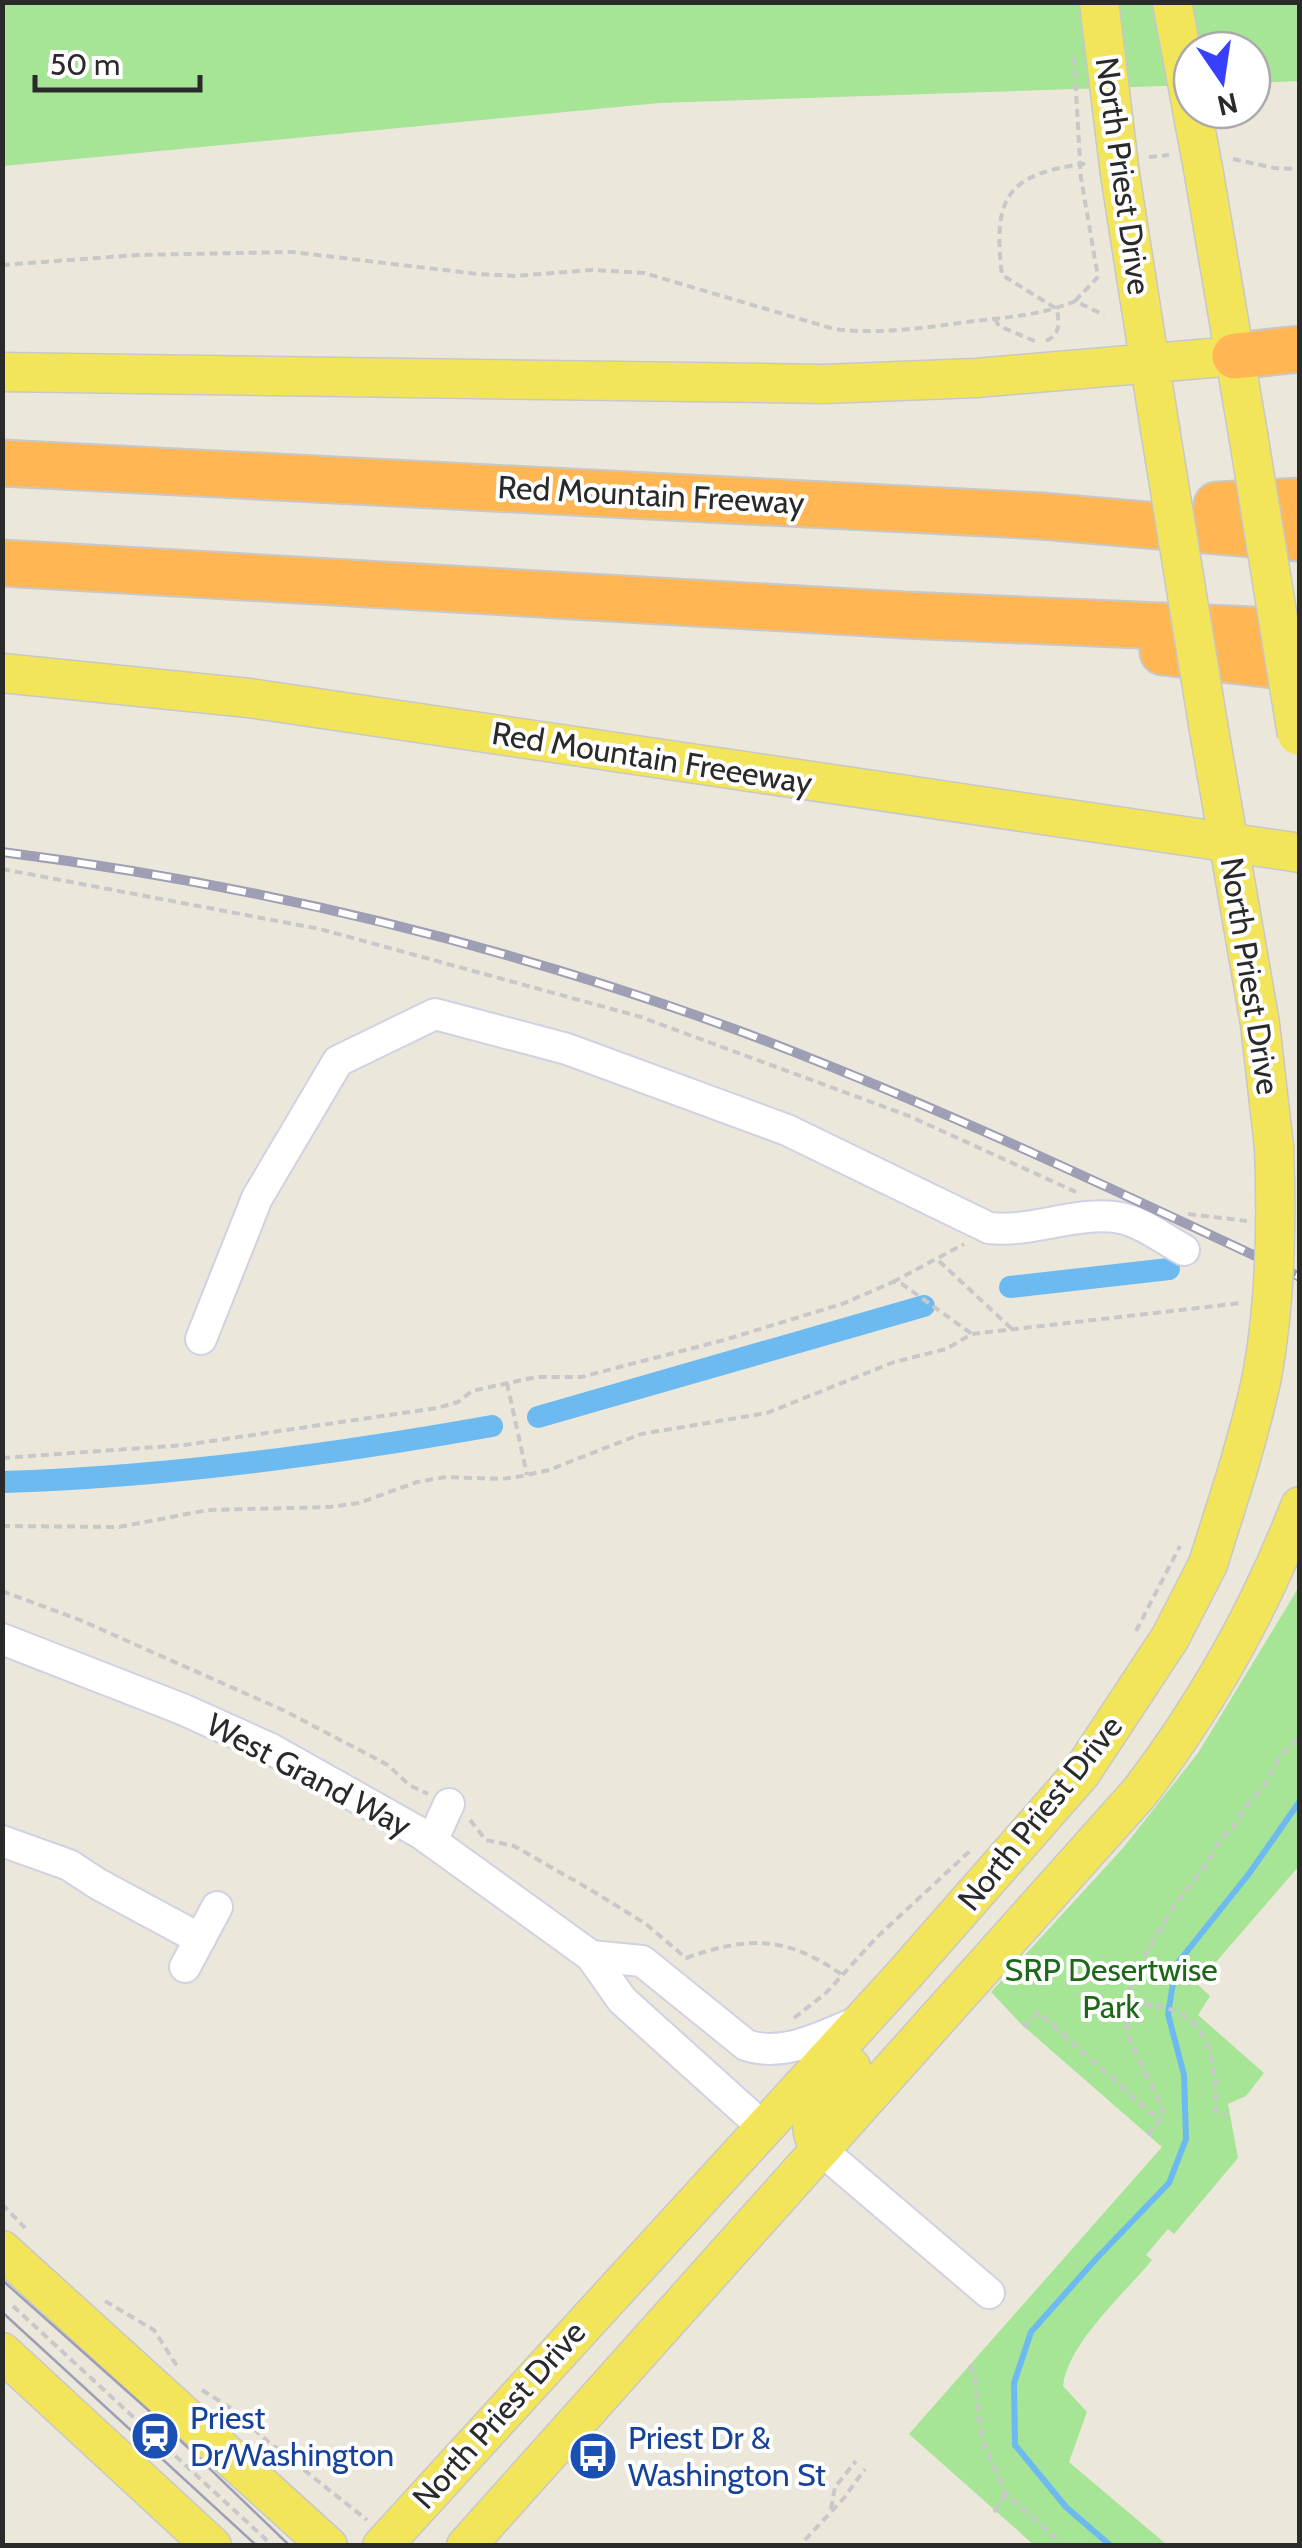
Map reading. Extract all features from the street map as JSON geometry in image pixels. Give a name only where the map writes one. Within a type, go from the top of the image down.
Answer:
[{"type":"highway","points":[[1235,356],[1300,349]]},
{"type":"highway","name":"Red Mountain Freeway","points":[[2,462],[1041,516],[1300,538]]},
{"type":"highway","points":[[1041,516],[1300,501]]},
{"type":"highway","points":[[2,563],[904,615],[1300,632]]},
{"type":"highway","points":[[904,615],[1300,668]]},
{"type":"main road","name":"North Priest Drive","points":[[382,2546],[903,1976],[1081,1772],[1170,1638],[1208,1564],[1238,1470],[1263,1372],[1272,1297],[1277,1226],[1274,1147],[1260,1024],[1120,174],[1099,2]]},
{"type":"main road","points":[[1172,2],[1177,30]]},
{"type":"main road","points":[[1196,130],[1298,743]]},
{"type":"main road","points":[[2,372],[825,384],[976,378],[1235,356]]},
{"type":"main road","name":"Red Mountain Freeeway","points":[[2,673],[330,709],[1300,853]]},
{"type":"main road","name":"North Priest Drive","points":[[466,2546],[1116,1821],[1207,1696],[1277,1565],[1300,1506]]},
{"type":"main road","points":[[820,2149],[811,2135],[810,2122],[819,2102],[882,2032],[903,1976]]},
{"type":"main road","points":[[18,2244],[328,2546]]},
{"type":"main road","points":[[2,2352],[212,2546]]},
{"type":"street","points":[[201,1339],[257,1198],[338,1062],[435,1014],[567,1049],[788,1130],[989,1228],[1009,1230],[1102,1217],[1124,1218],[1184,1250]]},
{"type":"street","name":"West Grand Way","points":[[2,1639],[272,1749],[432,1840],[590,1956],[622,2000],[762,2127]]},
{"type":"street","points":[[432,1840],[448,1804]]},
{"type":"street","points":[[2,1842],[200,1939]]},
{"type":"street","points":[[186,1967],[217,1907]]},
{"type":"street","name":"West Grand Way","points":[[590,1956],[642,1962],[746,2045],[761,2050],[815,2039],[862,2020]]},
{"type":"street","points":[[820,2149],[989,2293]]},
{"type":"path","points":[[2,265],[138,255],[292,252],[478,274],[515,276],[592,270],[644,273],[834,329],[858,332],[894,331],[1058,308],[1075,301],[1098,276],[1081,178],[1072,42]]},
{"type":"path","points":[[1075,301],[1104,315]]},
{"type":"path","points":[[994,318],[999,326],[1039,342],[1056,335],[1060,326],[1058,308]]},
{"type":"path","points":[[2,869],[320,930],[641,1018],[909,1116],[1083,1196]]},
{"type":"path","points":[[2,1458],[167,1446],[354,1422],[437,1408],[458,1402],[472,1391],[536,1377],[580,1377],[842,1304],[938,1260],[989,1228]]},
{"type":"path","points":[[938,1260],[1012,1329]]},
{"type":"path","points":[[893,1282],[902,1284],[972,1334]]},
{"type":"path","points":[[2,1526],[118,1527],[208,1510],[330,1508],[446,1477],[502,1479],[527,1475],[641,1434],[768,1413],[894,1362],[946,1350],[972,1334],[1244,1303]]},
{"type":"path","points":[[507,1383],[527,1475]]},
{"type":"path","points":[[1136,1632],[1181,1545]]},
{"type":"path","points":[[2,1592],[80,1620],[285,1711],[388,1766],[416,1788],[448,1804],[482,1841],[514,1846],[591,1890],[646,1924],[686,1958],[737,1943],[772,1942],[816,1956],[843,1976]]},
{"type":"path","points":[[1148,2135],[1164,2116],[1129,2038],[1128,2004],[1133,1975],[1221,1838],[1265,1784],[1280,1756],[1300,1737]]},
{"type":"path","points":[[412,1801],[416,1788]]},
{"type":"path","points":[[784,2025],[811,2006],[876,1938],[984,1838]]},
{"type":"path","points":[[1128,2004],[1169,2008],[1197,2024],[1216,2069],[1216,2112],[1227,2116]]},
{"type":"path","points":[[1024,2027],[1038,2012],[1160,2121]]},
{"type":"path","points":[[2,2204],[18,2244]]},
{"type":"path","points":[[98,2296],[154,2330],[186,2375]]},
{"type":"path","points":[[13,2306],[273,2546]]},
{"type":"path","points":[[970,2365],[984,2447],[1006,2494],[1064,2546]]},
{"type":"path","points":[[196,2386],[238,2412],[260,2435],[358,2513]]},
{"type":"path","points":[[830,2512],[835,2487],[856,2461]]},
{"type":"path","points":[[805,2540],[865,2469]]},
{"type":"path","points":[[994,2512],[1006,2494]]},
{"type":"green space","points":[[3,3],[1299,3],[1299,81],[1272,82],[1272,30],[1172,30],[1172,86],[659,103],[3,166]]},
{"type":"green space","name":"SRP Desertwise Park","points":[[1299,1587],[1299,1866],[1197,1984],[1210,1996],[1198,2015],[1264,2073],[1246,2096],[1228,2104],[1238,2158],[1174,2234],[1168,2229],[1146,2255],[1152,2260],[1086,2336],[1067,2370],[1063,2386],[1087,2412],[1069,2462],[1167,2545],[1034,2545],[909,2434],[1162,2147],[1021,2024],[991,1992],[1123,1848],[1198,1753]]},
{"type":"waterway","points":[[1010,1287],[1169,1269]]},
{"type":"waterway","points":[[538,1417],[924,1306]]},
{"type":"waterway","points":[[2,1482],[248,1463],[492,1426]]},
{"type":"waterway","points":[[1111,2546],[1066,2507],[1015,2445],[1014,2383],[1031,2332],[1169,2183],[1186,2139],[1184,2075],[1168,2014],[1176,1965],[1248,1875],[1300,1801]]},
{"type":"tram line","points":[[2,2280],[156,2417],[290,2546]]},
{"type":"tram line","points":[[2,2312],[257,2546]]},
{"type":"railway","points":[[2,852],[97,865],[285,900],[472,945],[655,1001],[815,1060],[955,1119],[1300,1277]]},
{"type":"place","name":"Priest Dr/Washington","points":[[155,2436]]},
{"type":"place","name":"Priest Dr & Washington St","points":[[593,2456]]}]
